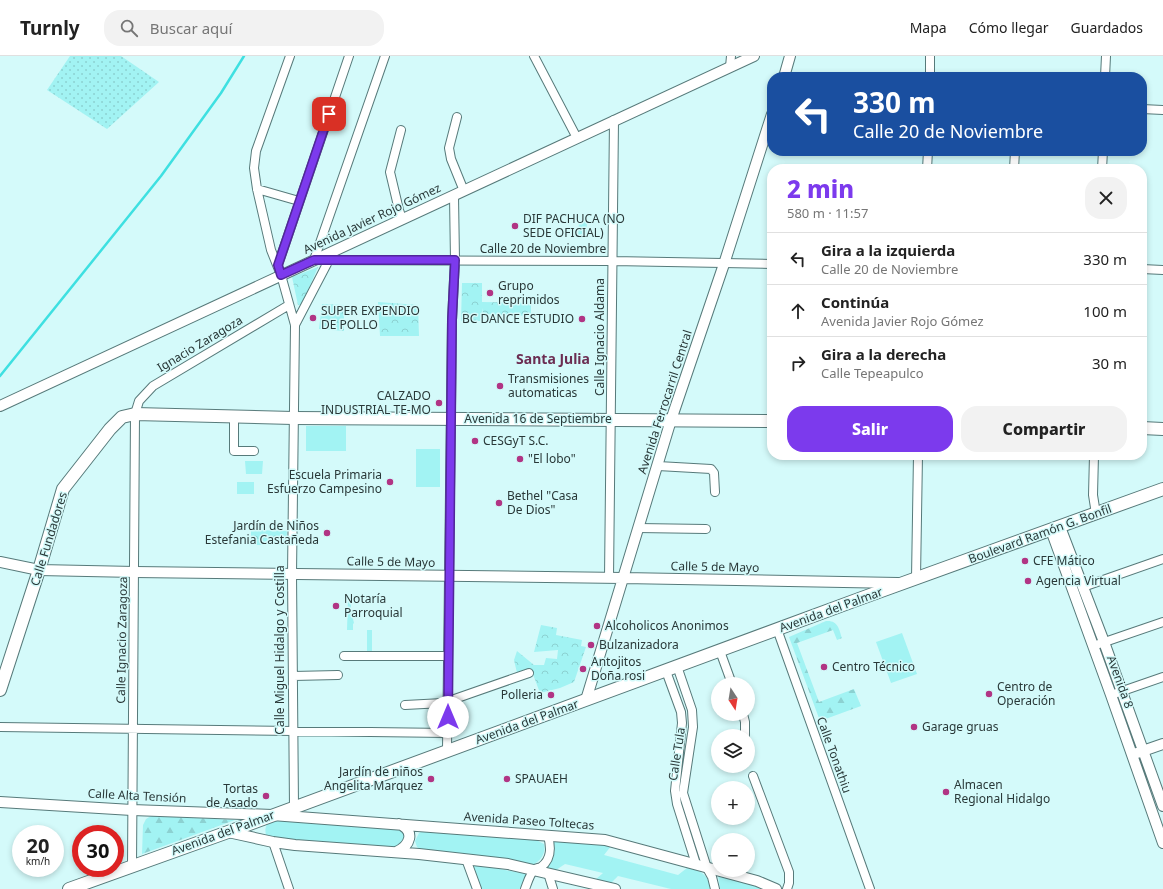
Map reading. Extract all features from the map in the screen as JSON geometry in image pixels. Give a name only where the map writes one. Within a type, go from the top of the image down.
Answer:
[{"type":"main road","name":"Avenida 16 de Septiembre","points":[[136,414],[293,418],[767,421]]},
{"type":"main road","name":"Calle Fundadores","points":[[0,690],[39,570],[63,489],[110,429],[122,418],[136,414]]},
{"type":"main road","points":[[1147,428],[1163,428]]},
{"type":"main road","name":"Boulevard Ramón G. Bonfil","points":[[916,578],[1056,529],[1163,489]]},
{"type":"main road","name":"Avenida del Palmar","points":[[69,889],[228,832],[294,806],[916,578]]},
{"type":"street","name":"Calle Miguel Hidalgo y Costilla","points":[[290,56],[256,151],[254,168],[257,189],[271,250],[280,270],[295,325],[292,574],[294,806]]},
{"type":"street","points":[[280,270],[299,201],[349,56]]},
{"type":"street","points":[[314,260],[385,56]]},
{"type":"street","points":[[534,56],[577,138]]},
{"type":"street","points":[[730,67],[731,56]]},
{"type":"street","name":"Avenida Javier Rojo Gómez","points":[[0,406],[280,270],[314,260],[754,56]]},
{"type":"street","points":[[785,72],[790,56]]},
{"type":"street","points":[[930,56],[930,72]]},
{"type":"street","points":[[1105,72],[1106,56]]},
{"type":"street","points":[[1147,109],[1163,110]]},
{"type":"street","points":[[457,117],[449,148],[450,159],[464,191]]},
{"type":"street","name":"Calle Ignacio Aldama","points":[[609,578],[612,419],[614,120]]},
{"type":"street","points":[[401,130],[390,172],[398,210],[402,219]]},
{"type":"street","name":"Avenida Ferrocarril Central","points":[[586,700],[671,420],[724,264],[767,130]]},
{"type":"street","points":[[257,189],[299,201]]},
{"type":"street","points":[[447,750],[452,320],[455,260],[454,196]]},
{"type":"street","name":"Calle 20 de Noviembre","points":[[314,260],[613,261],[767,264]]},
{"type":"street","name":"Calle Miguel Hidalgo y Costilla","points":[[295,325],[329,260]]},
{"type":"street","points":[[1147,269],[1163,270]]},
{"type":"street","name":"Ignacio Zaragoza","points":[[136,414],[139,402],[153,386],[289,304]]},
{"type":"street","name":"Calle Ignacio Zaragoza","points":[[132,867],[136,414]]},
{"type":"street","points":[[234,417],[234,451],[254,451]]},
{"type":"street","points":[[916,578],[918,460]]},
{"type":"street","points":[[1094,460],[1093,495],[1096,514]]},
{"type":"street","points":[[658,466],[711,469],[714,473],[715,492]]},
{"type":"street","points":[[638,528],[706,529]]},
{"type":"street","name":"Avenida 8","points":[[1056,529],[1083,587],[1163,806]]},
{"type":"street","name":"Avenida 8","points":[[1056,529],[1093,646],[1163,843]]},
{"type":"street","points":[[1083,587],[1163,559]]},
{"type":"street","name":"Calle 5 de Mayo","points":[[0,562],[39,570],[902,583]]},
{"type":"street","points":[[1093,646],[1163,622]]},
{"type":"street","name":"Calle Tonathiu","points":[[777,629],[870,889]]},
{"type":"street","points":[[720,650],[730,677]]},
{"type":"street","points":[[344,656],[448,656]]},
{"type":"street","name":"Calle Tula","points":[[671,669],[681,712],[682,723],[675,791],[677,804],[696,864]]},
{"type":"street","name":"Calle Tula","points":[[671,669],[692,710],[694,727],[683,793],[715,889]]},
{"type":"street","points":[[405,705],[443,703],[529,673]]},
{"type":"street","points":[[293,676],[338,674]]},
{"type":"street","points":[[1111,695],[1163,677]]},
{"type":"street","points":[[0,727],[448,733]]},
{"type":"street","points":[[1132,755],[1163,744]]},
{"type":"street","points":[[752,776],[789,872],[790,883],[787,889]]},
{"type":"street","name":"Calle Alta Tensión","points":[[0,802],[132,810],[272,815]]},
{"type":"street","name":"Avenida Paseo Toltecas","points":[[272,815],[605,840],[757,880],[776,889]]},
{"type":"street","points":[[396,852],[406,846],[409,841],[408,830],[399,824]]},
{"type":"street","points":[[419,854],[415,850],[413,838],[420,828],[426,826]]},
{"type":"street","points":[[228,832],[273,842],[295,845],[419,854],[508,864],[615,889]]},
{"type":"street","points":[[525,889],[534,870],[541,867],[551,852],[548,836]]},
{"type":"street","points":[[273,842],[289,889]]},
{"type":"street","points":[[466,859],[477,889]]},
{"type":"street","points":[[548,873],[553,889]]},
{"type":"green space","points":[[70,56],[121,56],[159,82],[107,129],[47,90]]},
{"type":"green space","points":[[579,222],[587,222],[586,238],[578,238]]},
{"type":"green space","points":[[318,267],[303,302],[301,305],[298,305],[292,277]]},
{"type":"green space","points":[[462,283],[482,283],[482,302],[531,303],[531,316],[483,314],[482,308],[482,321],[461,321]]},
{"type":"green space","points":[[378,302],[418,305],[419,336],[380,336]]},
{"type":"green space","points":[[322,304],[344,305],[344,331],[319,329]]},
{"type":"green space","points":[[306,426],[346,426],[346,451],[306,451]]},
{"type":"green space","points":[[416,449],[440,449],[440,487],[416,487]]},
{"type":"green space","points":[[245,461],[263,461],[262,474],[246,474]]},
{"type":"green space","points":[[237,482],[254,482],[254,494],[237,494]]},
{"type":"green space","points":[[251,530],[287,531],[286,545],[251,545]]},
{"type":"green space","points":[[348,598],[351,598],[351,611],[354,623],[353,630],[347,630]]},
{"type":"green space","points":[[826,621],[836,624],[842,638],[837,640],[833,630],[797,643],[819,702],[854,689],[861,706],[820,721],[789,637]]},
{"type":"green space","points":[[541,625],[557,628],[556,635],[582,640],[581,646],[586,647],[574,682],[560,688],[540,693],[531,669],[517,673],[514,660],[517,651],[534,665],[544,665],[546,658],[557,659],[558,650],[534,652]]},
{"type":"green space","points":[[367,630],[372,630],[372,653],[367,653]]},
{"type":"green space","points":[[902,633],[917,674],[891,683],[876,642]]},
{"type":"green space","points":[[151,816],[235,820],[142,854],[143,825],[146,819]]},
{"type":"green space","points":[[275,819],[400,829],[406,837],[399,848],[271,838],[266,835],[265,829],[268,823]]},
{"type":"green space","points":[[423,831],[536,840],[544,844],[544,851],[540,859],[532,865],[493,857],[425,852],[417,847],[415,841],[419,833]]},
{"type":"green space","points":[[553,840],[611,846],[604,855],[678,875],[687,868],[697,870],[706,877],[712,889],[671,889],[618,876],[611,883],[595,880],[603,873],[565,864],[556,870],[544,867],[554,856],[555,848]]},
{"type":"green space","points":[[472,865],[526,874],[520,889],[480,889]]},
{"type":"green space","points":[[718,877],[726,877],[746,882],[766,889],[720,889]]},
{"type":"waterway","points":[[0,376],[161,176],[221,93],[244,56]]},
{"type":"place","name":"DIF PACHUCA (NO SEDE OFICIAL)","points":[[515,226]]},
{"type":"place","name":"Grupo reprimidos","points":[[490,293]]},
{"type":"place","name":"SUPER EXPENDIO DE POLLO","points":[[313,318]]},
{"type":"place","name":"BC DANCE ESTUDIO","points":[[582,319]]},
{"type":"place","name":"Transmisiones automaticas","points":[[500,386]]},
{"type":"place","name":"CALZADO INDUSTRIAL TE-MO","points":[[439,403]]},
{"type":"place","name":"CESGyT S.C.","points":[[475,441]]},
{"type":"place","name":"\"El lobo\"","points":[[520,459]]},
{"type":"place","name":"Escuela Primaria Esfuerzo Campesino","points":[[390,482]]},
{"type":"place","name":"Bethel \"Casa De Dios\"","points":[[499,503]]},
{"type":"place","name":"Jardín de Niños Estefania Castañeda","points":[[327,533]]},
{"type":"place","name":"CFE Mático","points":[[1025,561]]},
{"type":"place","name":"Agencia Virtual","points":[[1028,581]]},
{"type":"place","name":"Notaría Parroquial","points":[[336,606]]},
{"type":"place","name":"Alcoholicos Anonimos","points":[[597,626]]},
{"type":"place","name":"Bulzanizadora","points":[[591,645]]},
{"type":"place","name":"Centro Técnico","points":[[824,667]]},
{"type":"place","name":"Antojitos Doña rosi","points":[[583,669]]},
{"type":"place","name":"Centro de Operación","points":[[989,694]]},
{"type":"place","name":"Polleria","points":[[551,695]]},
{"type":"place","name":"Garage gruas","points":[[914,727]]},
{"type":"place","name":"Jardín de niños Angelita Marquez","points":[[431,779]]},
{"type":"place","name":"SPAUAEH","points":[[507,779]]},
{"type":"place","name":"Almacen Regional Hidalgo","points":[[946,792]]},
{"type":"place","name":"Tortas de Asado","points":[[266,796]]},
{"type":"district","name":"Santa Julia","points":[[553,359]]},
{"type":"route","points":[[329,114],[278,265],[281,275],[314,260],[455,260],[452,320],[448,717]]}]
